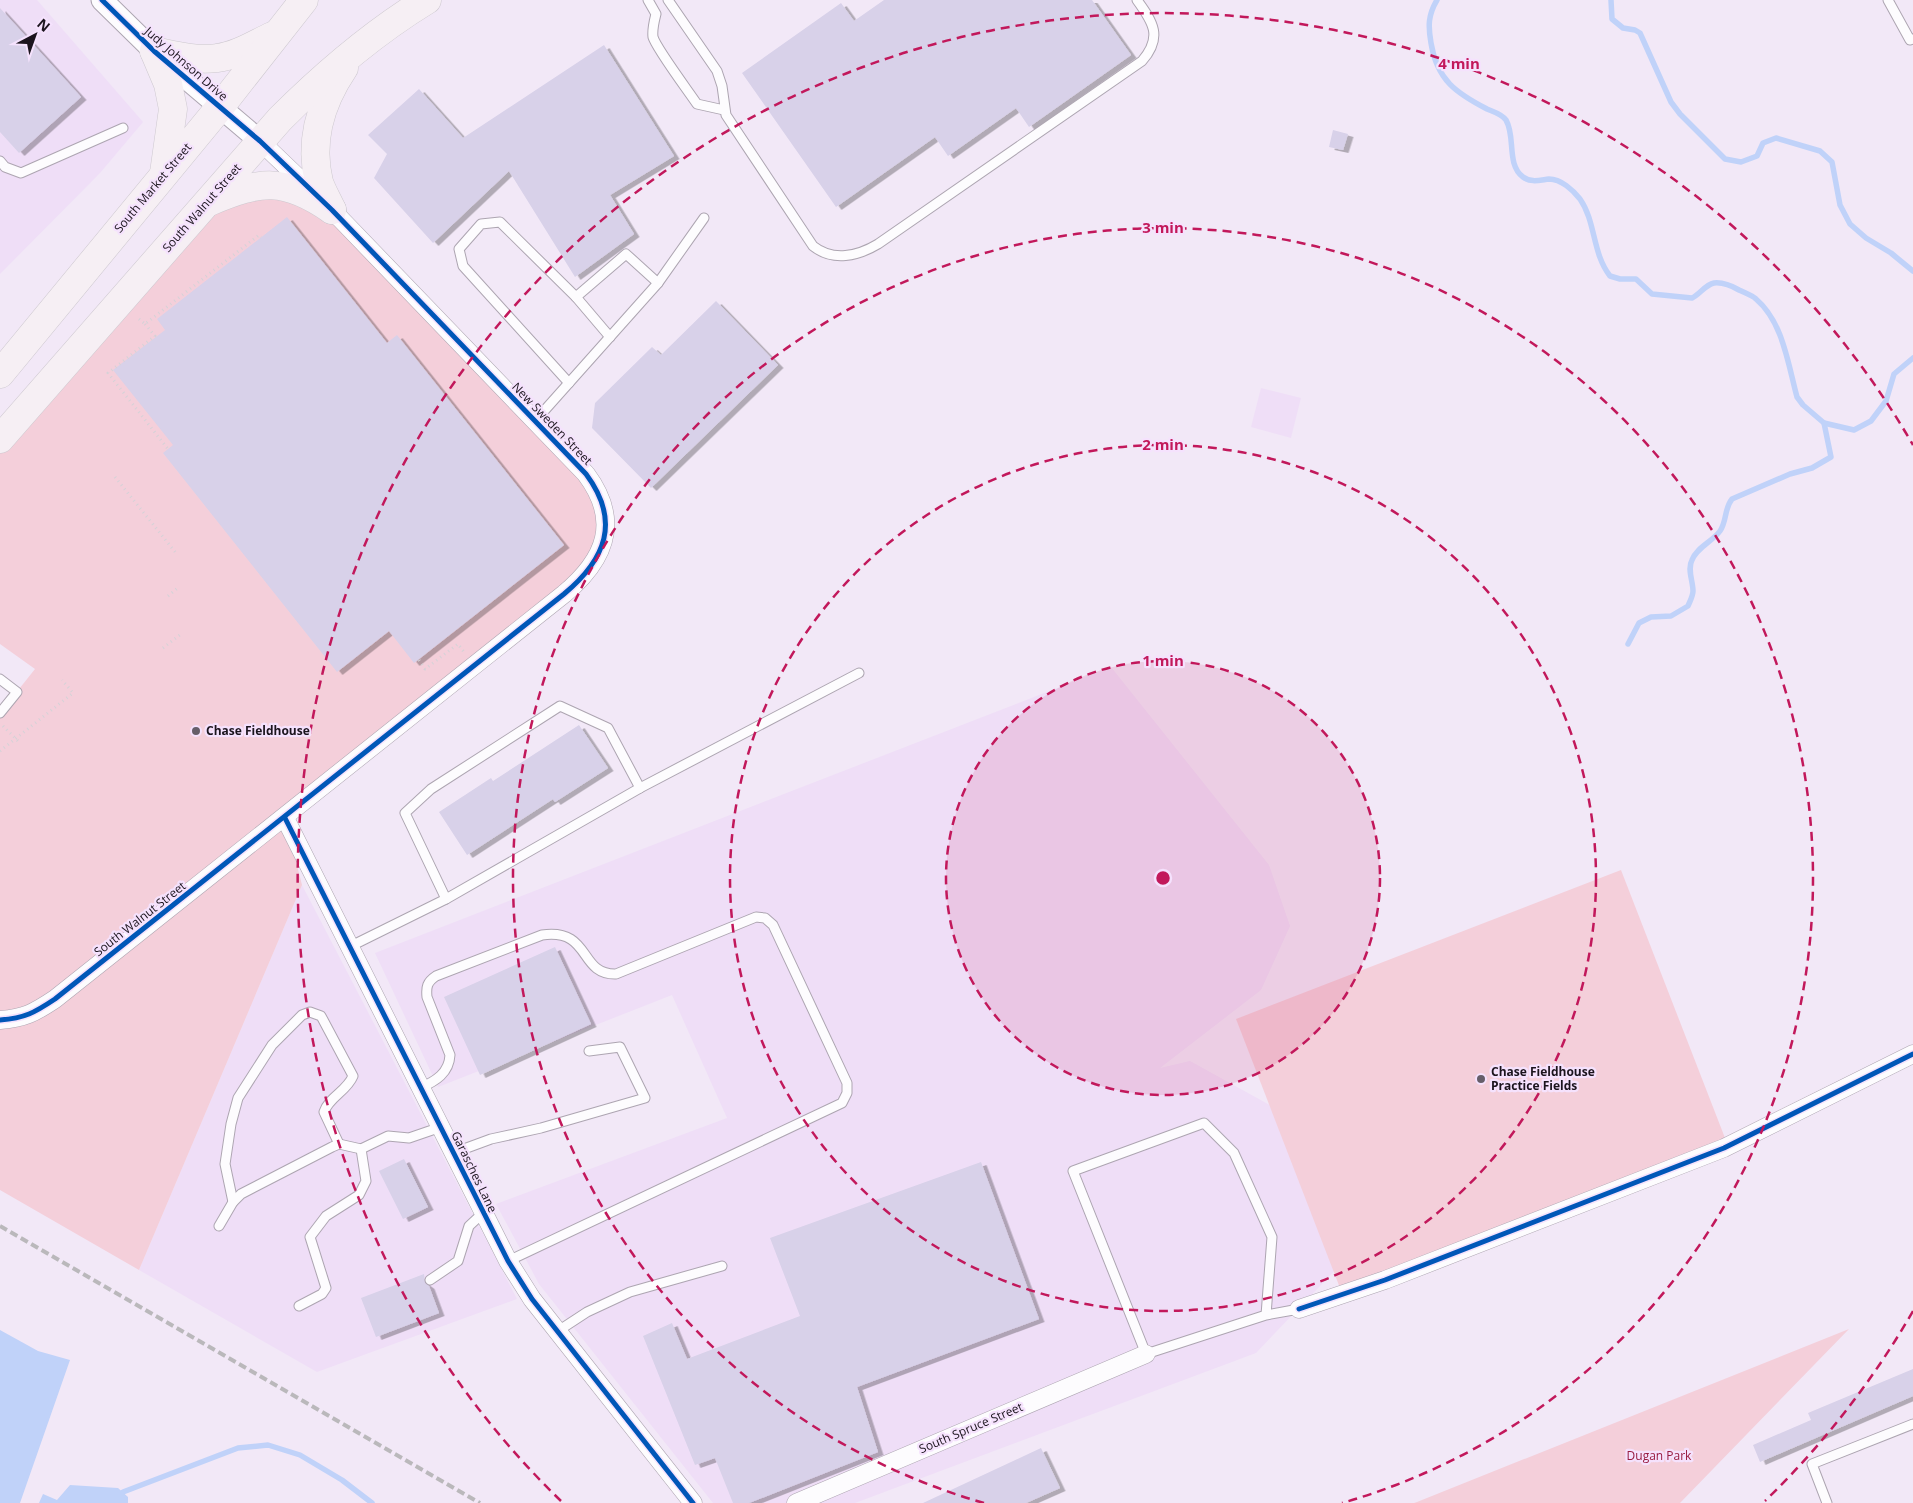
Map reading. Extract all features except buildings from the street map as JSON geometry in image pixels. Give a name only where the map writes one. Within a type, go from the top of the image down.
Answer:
[{"type":"main road","name":"South Market Street","points":[[0,374],[220,107],[304,0]]},
{"type":"main road","name":"South Walnut Street","points":[[0,439],[260,141],[313,86],[398,18],[426,0]]},
{"type":"main road","points":[[154,51],[190,58],[217,58],[234,53],[278,33]]},
{"type":"main road","points":[[332,210],[319,183],[318,176],[316,158],[319,118],[336,80],[357,50]]},
{"type":"main road","points":[[154,51],[168,84],[173,109],[164,174]]},
{"type":"main road","points":[[207,203],[246,189],[273,185],[290,187],[305,193],[332,210]]},
{"type":"main road","points":[[0,345],[36,328]]},
{"type":"street","name":"Judy Johnson Drive","points":[[102,0],[154,51],[260,141]]},
{"type":"street","name":"New Sweden Street","points":[[260,141],[332,210],[586,474],[596,487],[603,501],[605,531],[602,546],[587,573],[564,594],[285,818]]},
{"type":"street","name":"Garasches Lane","points":[[285,818],[441,1127],[482,1213],[508,1261],[532,1299],[693,1503]]},
{"type":"street","name":"South Walnut Street","points":[[0,1020],[30,1015],[55,1000],[285,818]]},
{"type":"street","points":[[1299,1309],[1385,1280],[1724,1148],[1913,1054]]},
{"type":"street","name":"South Spruce Street","points":[[796,1503],[1146,1354]]},
{"type":"lane","points":[[648,0],[656,14],[653,28],[654,40],[688,91],[698,104],[724,110]]},
{"type":"lane","points":[[668,0],[717,72],[722,86],[724,110],[813,246],[829,255],[847,256],[868,250],[878,244],[1142,61],[1150,50],[1154,38],[1154,30],[1151,20],[1137,0]]},
{"type":"lane","points":[[1888,0],[1910,40],[1913,39]]},
{"type":"lane","points":[[0,162],[5,167],[21,173],[123,128]]},
{"type":"lane","points":[[535,421],[658,283],[704,218]]},
{"type":"lane","points":[[569,383],[463,266],[458,249],[481,224],[500,222],[576,297],[610,337]]},
{"type":"lane","points":[[576,297],[626,254],[658,283]]},
{"type":"lane","points":[[349,947],[446,899],[640,788],[859,673]]},
{"type":"lane","points":[[0,679],[17,692],[0,713]]},
{"type":"lane","points":[[446,899],[405,813],[431,789],[560,706],[608,728],[640,788]]},
{"type":"lane","points":[[420,1088],[439,1077],[446,1071],[450,1063],[450,1055],[427,998],[426,988],[430,980],[436,976],[542,935],[556,933],[567,936],[575,941],[596,969],[606,974],[616,974],[756,916],[765,918],[773,925],[847,1083],[847,1093],[842,1103],[508,1261]]},
{"type":"lane","points":[[233,1202],[225,1164],[231,1124],[238,1098],[272,1045],[302,1015],[310,1012],[321,1016],[353,1076],[351,1082],[327,1104],[324,1112],[339,1144]]},
{"type":"lane","points":[[453,1153],[490,1139],[541,1128],[644,1098],[620,1047],[590,1051]]},
{"type":"lane","points":[[1266,1315],[1272,1237],[1234,1153],[1204,1123],[1073,1170],[1146,1354],[1266,1315],[1299,1309]]},
{"type":"lane","points":[[219,1226],[233,1202],[241,1194],[339,1144],[361,1149],[388,1136],[409,1138],[441,1127]]},
{"type":"lane","points":[[299,1306],[322,1294],[326,1288],[310,1237],[326,1216],[359,1195],[366,1182],[361,1149]]},
{"type":"lane","points":[[430,1280],[458,1261],[469,1226],[482,1213]]},
{"type":"lane","points":[[558,1331],[587,1312],[630,1292],[722,1266]]},
{"type":"lane","points":[[1827,1503],[1812,1464],[1913,1424]]},
{"type":"path","points":[[146,324],[259,235],[261,237]]},
{"type":"path","points":[[139,319],[146,324],[154,336],[108,372],[168,449]]},
{"type":"path","points":[[115,477],[176,553]]},
{"type":"path","points":[[168,596],[179,587]]},
{"type":"path","points":[[163,648],[181,634]]},
{"type":"path","points":[[419,660],[425,669],[458,644],[464,652]]},
{"type":"path","points":[[0,751],[17,740],[73,693],[62,680]]},
{"type":"path","points":[[0,724],[17,740]]},
{"type":"shaded area","points":[[0,0],[37,0],[143,122],[100,173],[0,274]]},
{"type":"shaded area","points":[[1261,388],[1301,398],[1291,438],[1251,427]]},
{"type":"shaded area","points":[[1111,667],[1269,865],[1290,926],[1261,990],[1160,1068],[1190,1061],[1322,1134],[1364,1240],[1256,1353],[855,1503],[713,1503],[539,1284],[496,1204],[727,1118],[672,995],[438,1087],[375,953]]},
{"type":"shaded area","points":[[302,885],[517,1299],[317,1372],[139,1270]]},
{"type":"green space","name":"Chase Fieldhouse","points":[[305,193],[603,501],[597,559],[285,818],[302,885],[139,1270],[0,1190],[0,713],[35,669],[0,644],[0,439],[207,203]]},
{"type":"green space","name":"Chase Fieldhouse Practice Fields","points":[[1621,870],[1725,1138],[1340,1288],[1236,1019]]},
{"type":"green space","name":"Dugan Park","points":[[1849,1329],[1680,1503],[1414,1503],[1417,1502]]},
{"type":"water","points":[[0,1330],[38,1351],[70,1360],[20,1503],[0,1503]]},
{"type":"water","points":[[70,1485],[118,1488],[128,1497],[128,1503],[39,1503],[43,1494],[57,1500]]},
{"type":"waterway","points":[[1437,0],[1430,16],[1429,31],[1434,56],[1443,76],[1457,91],[1506,120],[1509,127],[1515,165],[1523,177],[1532,181],[1553,179],[1566,186],[1580,199],[1589,217],[1600,258],[1610,276],[1620,279],[1636,279],[1652,294],[1692,298],[1708,286],[1717,283],[1730,286],[1750,295],[1765,308],[1773,319],[1783,344],[1797,397],[1803,405],[1824,423],[1854,430],[1871,421],[1886,401],[1894,374],[1913,358]]},
{"type":"waterway","points":[[1611,0],[1612,19],[1623,28],[1640,33],[1671,102],[1680,114],[1725,159],[1741,162],[1757,156],[1763,143],[1776,138],[1820,151],[1832,162],[1840,205],[1850,224],[1866,238],[1891,253],[1913,271]]},
{"type":"waterway","points":[[1628,644],[1639,623],[1651,617],[1671,616],[1688,606],[1693,593],[1690,571],[1694,555],[1720,531],[1732,499],[1790,474],[1812,468],[1831,457],[1824,423]]},
{"type":"waterway","points":[[123,1492],[238,1448],[268,1445],[300,1455],[342,1480],[372,1503]]},
{"type":"railway","points":[[0,1226],[480,1503]]},
{"type":"cycle path","points":[[0,1020],[29,1014],[55,999],[564,594],[590,567],[599,553],[604,538],[603,508],[597,491],[586,474],[332,210],[260,141],[154,51],[102,0]]},
{"type":"cycle path","points":[[285,818],[508,1261],[532,1299],[693,1503]]},
{"type":"cycle path","points":[[1299,1309],[1385,1280],[1724,1148],[1913,1054]]},
{"type":"place","name":"Chase Fieldhouse","points":[[196,731]]},
{"type":"place","name":"Chase Fieldhouse Practice Fields","points":[[1481,1079]]}]
